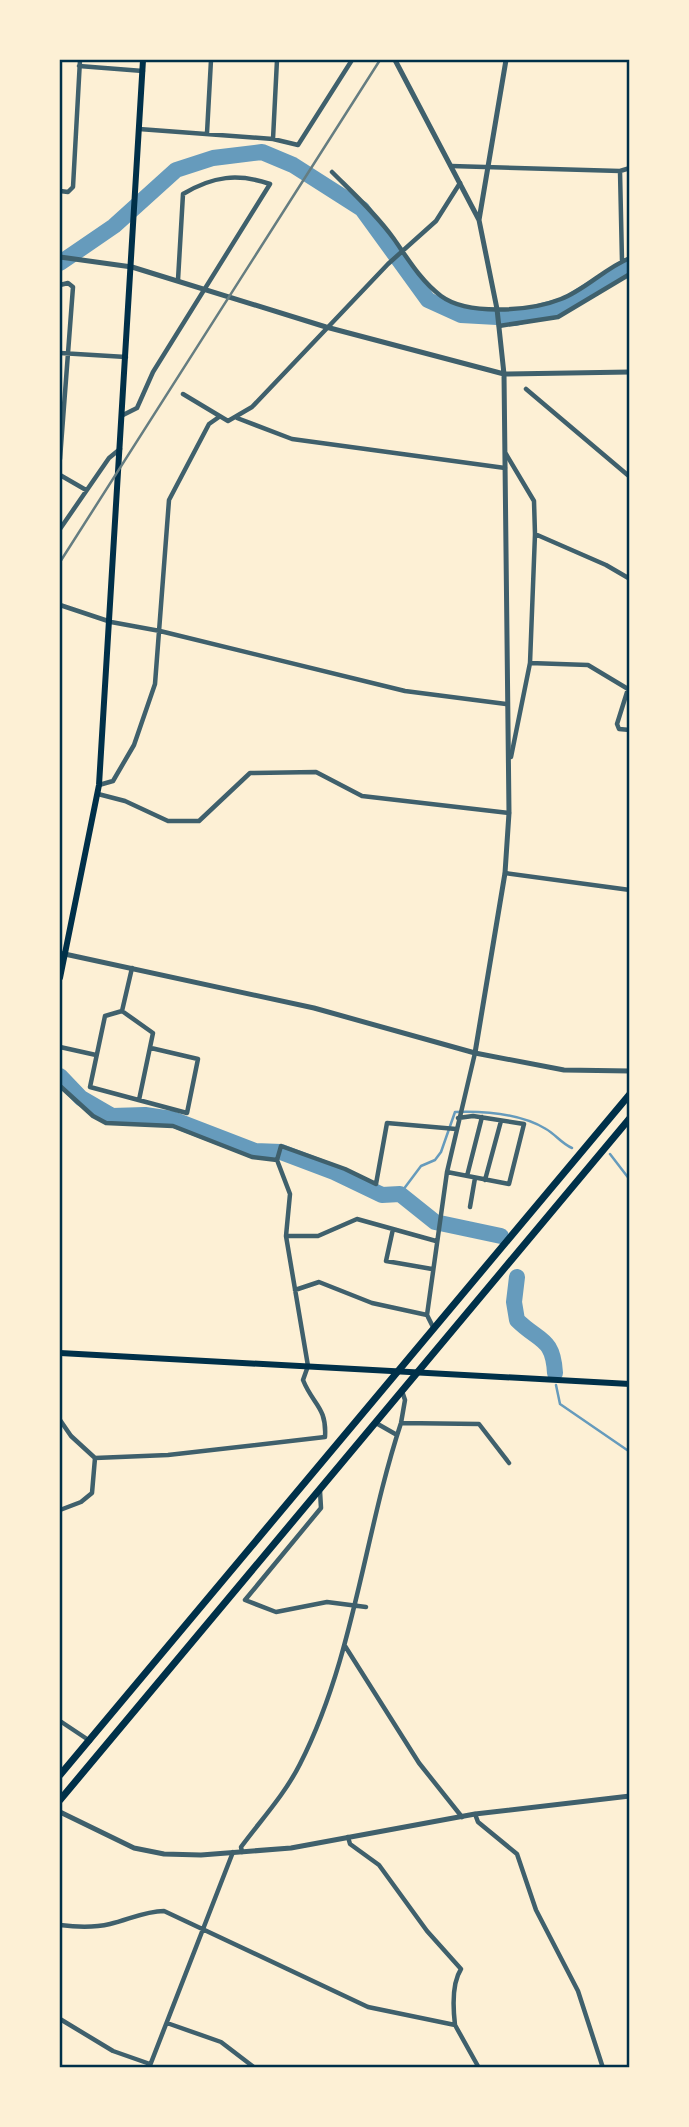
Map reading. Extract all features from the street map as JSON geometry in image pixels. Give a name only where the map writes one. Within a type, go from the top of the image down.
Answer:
[{"type":"highway","points":[[60,1776],[629,1094]]},
{"type":"highway","points":[[60,1800],[629,1118]]},
{"type":"main road","points":[[60,978],[62,953],[99,785],[144,60]]},
{"type":"main road","points":[[60,1353],[629,1384]]},
{"type":"street","points":[[60,191],[68,192],[73,187],[80,60]]},
{"type":"street","points":[[207,133],[211,60]]},
{"type":"street","points":[[273,139],[277,60]]},
{"type":"street","points":[[139,129],[273,139],[298,145],[352,60]]},
{"type":"street","points":[[395,60],[479,220],[497,309],[504,374],[506,704],[511,757],[505,873],[475,1053],[459,1116],[451,1129],[427,1315],[433,1327]]},
{"type":"street","points":[[479,220],[506,60]]},
{"type":"street","points":[[79,66],[143,71]]},
{"type":"street","points":[[451,166],[621,171],[629,168]]},
{"type":"street","points":[[621,171],[622,261]]},
{"type":"street","points":[[332,172],[369,209],[424,281],[443,298],[461,306],[528,308],[562,299],[629,258]]},
{"type":"street","points":[[123,415],[137,408],[153,373],[270,184],[246,176],[221,178],[201,183],[183,194],[178,280]]},
{"type":"street","points":[[183,394],[228,421],[237,418],[251,407],[388,264],[436,221],[460,183]]},
{"type":"street","points":[[60,257],[132,267],[326,327],[504,374],[629,372]]},
{"type":"street","points":[[499,326],[558,317],[629,274]]},
{"type":"street","points":[[60,285],[68,283],[72,286],[60,459]]},
{"type":"street","points":[[60,353],[127,357]]},
{"type":"street","points":[[526,389],[629,477]]},
{"type":"street","points":[[99,785],[113,781],[134,745],[155,684],[169,499],[209,424],[219,417]]},
{"type":"street","points":[[237,418],[292,439],[505,468]]},
{"type":"street","points":[[60,529],[109,458],[121,449]]},
{"type":"street","points":[[506,454],[534,501],[536,534],[530,663],[511,757]]},
{"type":"street","points":[[60,475],[86,491]]},
{"type":"street","points":[[536,534],[629,579]]},
{"type":"street","points":[[60,605],[111,622],[160,631],[405,691],[506,704]]},
{"type":"street","points":[[530,663],[588,665],[628,689],[617,724],[619,729],[629,730]]},
{"type":"street","points":[[98,794],[125,801],[168,821],[199,821],[250,773],[316,772],[362,796],[509,813]]},
{"type":"street","points":[[505,873],[629,890]]},
{"type":"street","points":[[62,953],[314,1008],[475,1053],[564,1070],[629,1071]]},
{"type":"street","points":[[122,1011],[132,968]]},
{"type":"street","points":[[139,1100],[153,1033],[150,1028],[122,1011],[105,1016],[90,1087],[187,1113],[198,1059],[151,1048]]},
{"type":"street","points":[[60,1047],[97,1055]]},
{"type":"street","points":[[60,1086],[93,1116],[106,1122],[173,1126],[252,1157],[277,1158]]},
{"type":"street","points":[[447,1172],[509,1184],[524,1124],[459,1116]]},
{"type":"street","points":[[467,1176],[482,1117]]},
{"type":"street","points":[[485,1180],[501,1121]]},
{"type":"street","points":[[60,1420],[71,1436],[95,1458],[168,1455],[325,1437],[326,1420],[322,1408],[303,1380],[308,1366],[286,1236],[290,1194],[277,1158],[281,1146],[345,1169],[376,1184],[387,1124],[451,1129]]},
{"type":"street","points":[[470,1207],[475,1178]]},
{"type":"street","points":[[286,1236],[318,1236],[358,1219],[436,1241]]},
{"type":"street","points":[[393,1229],[386,1261],[432,1269]]},
{"type":"street","points":[[295,1290],[319,1282],[372,1303],[427,1315]]},
{"type":"street","points":[[242,1852],[241,1847],[290,1781],[301,1761],[345,1645],[401,1423],[405,1400],[402,1390]]},
{"type":"street","points":[[375,1422],[397,1435]]},
{"type":"street","points":[[401,1423],[479,1424],[509,1463]]},
{"type":"street","points":[[60,1510],[81,1502],[92,1493],[95,1458]]},
{"type":"street","points":[[320,1488],[321,1508],[245,1600],[276,1612],[327,1601],[366,1607]]},
{"type":"street","points":[[345,1645],[412,1752],[462,1817]]},
{"type":"street","points":[[61,1725],[90,1741]]},
{"type":"street","points":[[60,1812],[134,1848],[164,1854],[242,1852],[291,1848],[475,1814],[629,1796]]},
{"type":"street","points":[[475,1814],[478,1822],[517,1854],[536,1910],[578,1991],[603,2067]]},
{"type":"street","points":[[348,1837],[350,1844],[379,1865],[427,1931],[461,1969],[457,1976],[453,2005],[454,2025],[479,2067]]},
{"type":"street","points":[[60,2019],[113,2051],[149,2066],[233,1852]]},
{"type":"street","points":[[60,1925],[107,1925],[153,1911],[164,1911],[368,2007],[454,2025]]},
{"type":"street","points":[[167,2023],[221,2042],[255,2067]]},
{"type":"waterway","points":[[60,263],[114,226],[176,170],[213,158],[262,152],[293,165],[362,209],[428,300],[461,315],[515,318],[565,305],[630,265]]},
{"type":"waterway","points":[[60,1076],[81,1098],[112,1116],[145,1115],[172,1119],[255,1151],[281,1152],[334,1172],[382,1195],[400,1194],[435,1222],[501,1236]]},
{"type":"waterway","points":[[400,1194],[421,1166],[435,1160],[441,1152],[455,1112],[490,1113],[525,1120],[546,1129],[572,1148]]},
{"type":"waterway","points":[[610,1154],[630,1180]]},
{"type":"waterway","points":[[517,1277],[514,1302],[517,1320],[548,1346],[555,1373]]},
{"type":"waterway","points":[[556,1385],[560,1404],[630,1452]]},
{"type":"railway","points":[[60,562],[380,60]]}]
